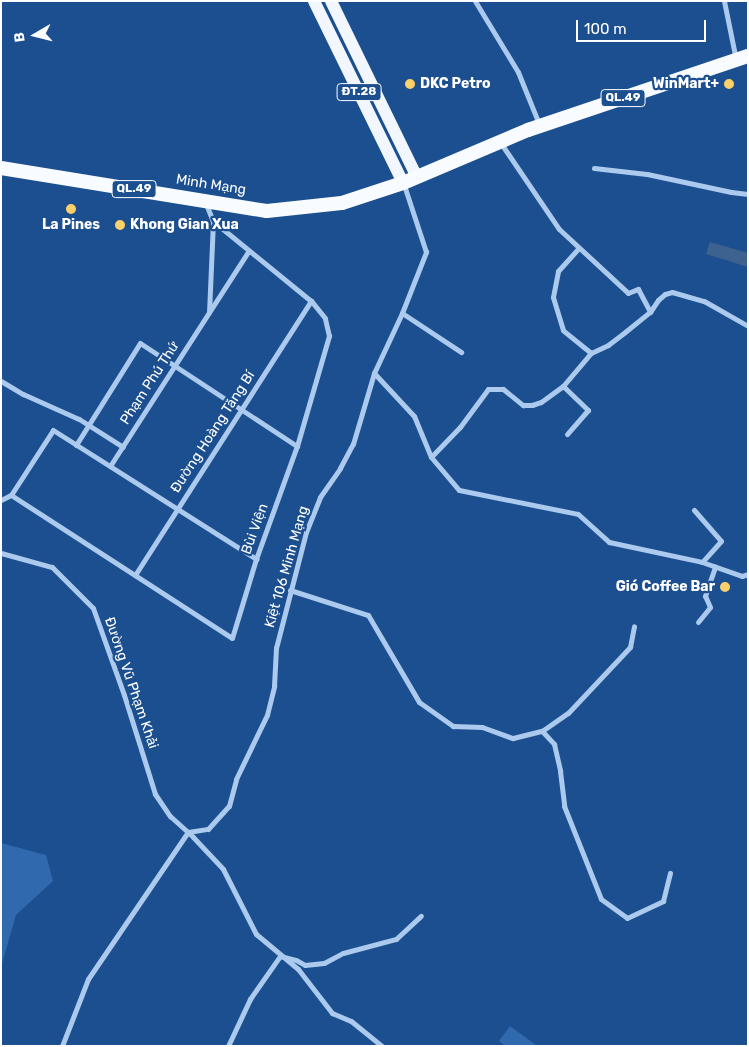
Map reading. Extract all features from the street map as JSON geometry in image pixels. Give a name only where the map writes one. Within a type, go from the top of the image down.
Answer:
[{"type":"highway","name":"QL.49","points":[[403,183],[540,126],[742,58]]},
{"type":"highway","name":"Minh Mạng","points":[[1,168],[267,211],[342,203],[403,183]]},
{"type":"main road","name":"ĐT.28","points":[[314,1],[403,183]]},
{"type":"main road","name":"ĐT.28","points":[[331,1],[417,177]]},
{"type":"street","points":[[475,1],[518,72],[540,126]]},
{"type":"street","points":[[724,1],[742,58]]},
{"type":"street","points":[[500,142],[559,229],[628,293],[638,289],[650,312]]},
{"type":"street","points":[[594,168],[647,174],[748,194]]},
{"type":"street","name":"Kiệt 106 Minh Mạng","points":[[188,832],[208,829],[229,806],[236,779],[267,715],[274,686],[276,648],[306,532],[320,497],[340,468],[353,444],[374,373],[402,313],[426,252],[403,183]]},
{"type":"street","name":"Phạm Phú Thứ","points":[[205,200],[213,221],[209,312]]},
{"type":"street","name":"Bùi Viện","points":[[11,495],[232,638],[256,559],[297,446],[329,336],[325,318],[311,301],[248,252],[213,221]]},
{"type":"street","points":[[579,248],[558,271],[553,297],[563,330],[591,353]]},
{"type":"street","name":"Phạm Phú Thứ","points":[[110,466],[248,252]]},
{"type":"street","points":[[431,456],[460,427],[488,389],[503,389],[523,405],[532,405],[540,402],[563,386],[591,353],[608,345],[650,312],[658,300],[665,294],[672,292],[704,301],[748,326]]},
{"type":"street","name":"Đường Hoàng Tăng Bí","points":[[135,575],[311,301]]},
{"type":"street","points":[[402,313],[461,352]]},
{"type":"street","points":[[76,445],[140,343],[297,446]]},
{"type":"street","points":[[374,373],[414,416],[431,456],[459,490],[578,514],[609,542],[702,562],[742,576],[748,574]]},
{"type":"street","points":[[1,381],[88,425],[123,447]]},
{"type":"street","points":[[563,386],[588,410],[567,434]]},
{"type":"street","points":[[1,500],[11,495],[53,430],[256,559]]},
{"type":"street","points":[[694,510],[721,541],[702,562]]},
{"type":"street","name":"Đường Vũ Phạm Khải","points":[[1,553],[52,567],[93,608],[156,794],[170,816],[223,869],[256,934],[280,956],[298,968],[332,1013],[351,1021],[382,1046]]},
{"type":"street","points":[[698,622],[710,608],[705,596],[715,567]]},
{"type":"street","points":[[290,590],[368,615],[420,702],[453,726],[482,727],[513,738],[542,731],[568,713],[630,647],[634,626]]},
{"type":"street","points":[[542,731],[554,744],[564,806],[601,899],[627,918],[663,901],[670,873]]},
{"type":"street","points":[[62,1046],[88,979],[188,832]]},
{"type":"street","points":[[228,1046],[250,999],[280,956],[305,965],[324,963],[343,953],[396,939],[421,916]]},
{"type":"shaded area","points":[[710,242],[748,253],[748,267],[706,254]]},
{"type":"shaded area","points":[[1,843],[46,855],[53,881],[16,915],[1,967]]},
{"type":"shaded area","points":[[510,1026],[536,1045],[505,1046],[499,1041]]},
{"type":"place","name":"DKC Petro","points":[[410,84]]},
{"type":"place","name":"WinMart+","points":[[729,84]]},
{"type":"place","name":"La Pines","points":[[71,209]]},
{"type":"place","name":"Khong Gian Xua","points":[[120,225]]},
{"type":"place","name":"Gió Coffee Bar","points":[[725,587]]}]
